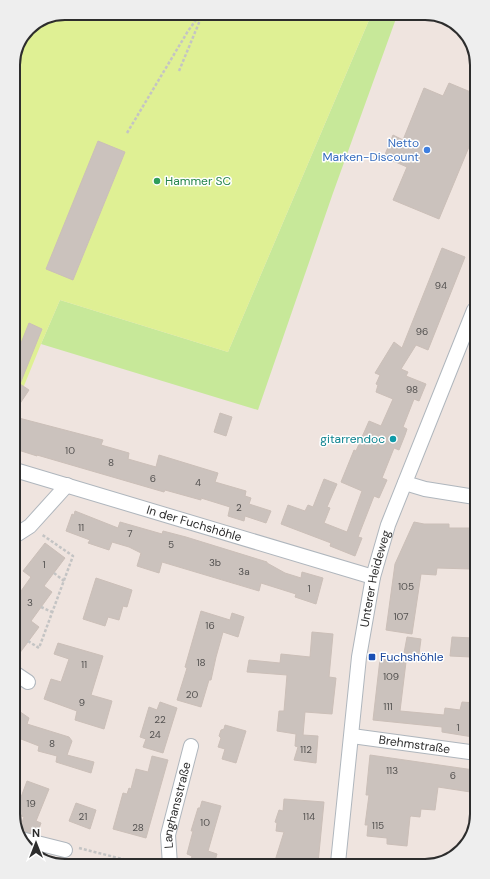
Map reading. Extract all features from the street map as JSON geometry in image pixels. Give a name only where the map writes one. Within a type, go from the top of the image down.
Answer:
[{"type":"street","name":"Unterer Heideweg","points":[[338,859],[362,636],[373,577],[388,525],[470,320]]},
{"type":"street","name":"In der Fuchshöhle","points":[[20,471],[373,577]]},
{"type":"street","points":[[405,483],[425,489],[470,496]]},
{"type":"street","points":[[20,532],[30,526],[67,485]]},
{"type":"street","name":"Brehmstraße","points":[[352,736],[470,752]]},
{"type":"street","name":"Langhansstraße","points":[[170,859],[168,835],[191,746]]},
{"type":"street","points":[[29,841],[65,850]]},
{"type":"path","points":[[127,133],[188,31],[197,20]]},
{"type":"path","points":[[179,71],[199,20]]},
{"type":"path","points":[[28,641],[39,648],[74,556],[30,526]]},
{"type":"path","points":[[54,573],[64,581]]},
{"type":"path","points":[[42,607],[52,612]]},
{"type":"path","points":[[65,850],[78,847],[123,859]]},
{"type":"green space","name":"Hammer SC","points":[[65,20],[369,20],[228,352],[60,300],[20,396],[20,62],[23,48],[33,33],[48,23]]},
{"type":"green space","points":[[369,20],[395,20],[333,193],[258,410],[41,344],[60,300],[228,352]]},
{"type":"building","name":"Netto Marken-Discount","points":[[449,83],[470,92],[470,144],[439,219],[393,200],[407,167],[384,157],[393,135],[403,140],[424,88],[443,96]]},
{"type":"building","points":[[98,141],[125,152],[73,280],[46,269]]},
{"type":"building","points":[[442,248],[465,257],[428,350],[416,345],[401,369],[408,372],[406,376],[426,384],[419,401],[414,399],[403,427],[407,429],[405,435],[399,450],[394,448],[382,478],[387,480],[379,498],[374,496],[358,537],[362,538],[355,556],[330,546],[331,543],[281,524],[288,505],[305,511],[308,505],[313,507],[324,479],[337,484],[327,507],[330,508],[324,523],[347,532],[362,491],[341,482],[354,450],[356,451],[369,421],[381,426],[393,399],[376,392],[378,385],[376,384],[380,375],[375,373],[394,342],[402,348]]},
{"type":"building","points":[[29,323],[42,329],[20,384],[20,346]]},
{"type":"building","points":[[20,384],[29,390],[20,404]]},
{"type":"building","points":[[220,413],[232,417],[226,436],[214,432]]},
{"type":"building","points":[[20,418],[103,440],[101,445],[129,453],[128,459],[156,467],[159,455],[218,473],[215,482],[246,491],[245,496],[251,498],[249,504],[271,511],[266,523],[245,516],[244,521],[228,516],[230,507],[201,498],[201,500],[165,490],[164,492],[20,451]]},
{"type":"building","points":[[75,511],[118,528],[120,522],[162,534],[163,531],[186,537],[267,562],[285,573],[301,578],[302,572],[323,578],[316,604],[295,597],[296,594],[261,583],[259,591],[162,562],[159,573],[137,566],[141,553],[129,547],[112,542],[109,550],[88,543],[90,540],[66,531],[72,514],[74,515]]},
{"type":"building","points":[[414,522],[424,524],[449,524],[449,528],[470,528],[470,569],[437,568],[436,575],[421,574],[412,634],[386,630],[395,564]]},
{"type":"building","points":[[45,543],[65,558],[44,586],[52,592],[31,621],[39,627],[20,653],[20,592],[31,577],[23,571]]},
{"type":"building","points":[[96,578],[132,590],[127,607],[123,606],[119,620],[108,617],[105,626],[83,619]]},
{"type":"building","points":[[201,611],[230,620],[232,613],[244,617],[238,637],[223,632],[211,680],[209,680],[201,707],[177,700],[187,668],[185,667]]},
{"type":"building","points":[[312,632],[333,634],[329,677],[336,678],[332,714],[305,712],[303,735],[318,736],[316,763],[294,760],[298,747],[295,746],[296,734],[277,731],[279,711],[284,711],[287,675],[247,672],[249,660],[280,663],[281,654],[310,657]]},
{"type":"building","points":[[407,637],[421,639],[419,654],[404,653]]},
{"type":"building","points":[[452,637],[470,638],[470,657],[450,656]]},
{"type":"building","points":[[58,643],[103,656],[91,695],[112,701],[104,729],[75,720],[77,711],[44,699],[51,679],[61,682],[69,659],[54,654]]},
{"type":"building","points":[[380,659],[406,662],[400,711],[444,715],[445,708],[460,710],[462,702],[470,703],[470,737],[442,732],[442,727],[373,720]]},
{"type":"building","points":[[160,702],[177,708],[163,753],[143,747],[146,739],[140,737],[149,707],[157,710]]},
{"type":"building","points":[[20,712],[29,718],[27,724],[69,737],[72,741],[67,755],[94,762],[91,773],[56,762],[57,756],[38,751],[39,746],[21,739],[20,742]]},
{"type":"building","points":[[225,725],[246,731],[236,763],[222,759],[225,749],[218,747],[221,738],[219,736]]},
{"type":"building","points":[[370,755],[470,769],[470,792],[438,787],[435,810],[421,809],[420,817],[410,817],[407,846],[387,844],[387,838],[367,836],[368,825],[365,825],[369,795],[366,795]]},
{"type":"building","points":[[152,756],[168,760],[146,838],[113,829],[123,793],[127,794],[129,788],[131,789],[136,769],[148,772]]},
{"type":"building","points":[[27,781],[49,789],[36,821],[41,823],[37,834],[24,832],[22,828],[21,825],[24,817],[20,815],[20,800]]},
{"type":"building","points":[[284,799],[324,802],[318,859],[276,859],[284,832],[276,831],[277,823],[275,822],[279,810],[283,811]]},
{"type":"building","points":[[202,801],[221,806],[208,851],[217,854],[216,859],[191,859],[192,856],[187,854],[193,831],[191,831],[198,808],[200,808]]},
{"type":"building","points":[[76,803],[96,810],[90,829],[69,821]]},
{"type":"place","name":"Netto Marken-Discount","points":[[427,150]]},
{"type":"place","name":"Hammer SC","points":[[157,181]]},
{"type":"place","name":"gitarrendoc","points":[[393,439]]},
{"type":"place","name":"Fuchshöhle","points":[[372,657]]}]
